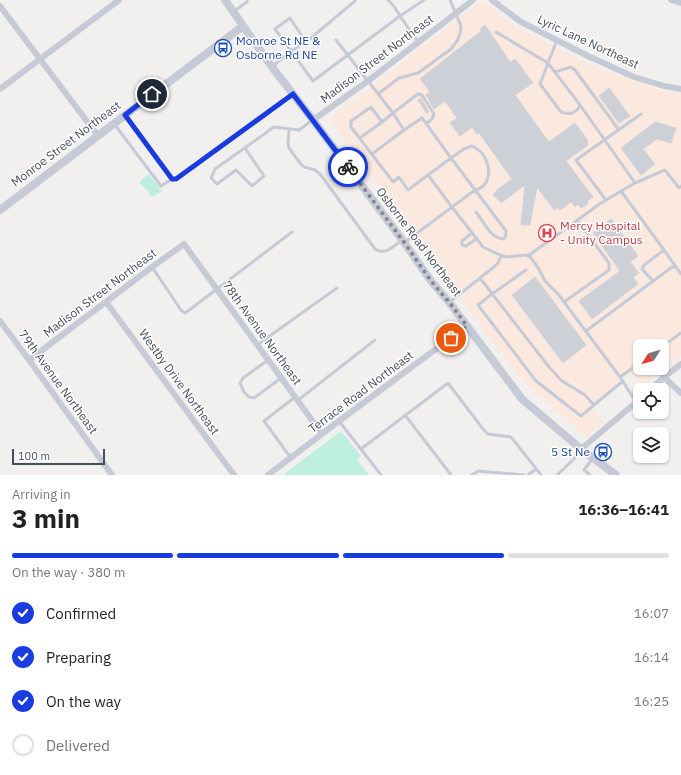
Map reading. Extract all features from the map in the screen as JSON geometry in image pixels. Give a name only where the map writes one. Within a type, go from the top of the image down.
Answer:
[{"type":"street","points":[[0,89],[119,0]]},
{"type":"street","name":"Osborne Road Northeast","points":[[225,0],[272,67],[403,241],[431,281],[449,302],[522,399],[581,449],[616,475]]},
{"type":"street","name":"Madison Street Northeast","points":[[313,120],[368,81],[473,0]]},
{"type":"street","name":"Lyric Lane Northeast","points":[[492,0],[520,22],[588,56],[634,76],[681,90]]},
{"type":"street","points":[[670,0],[681,3]]},
{"type":"street","points":[[0,6],[98,136]]},
{"type":"street","name":"Monroe Street Northeast","points":[[0,210],[243,26]]},
{"type":"street","name":"Madison Street Northeast","points":[[29,360],[184,244]]},
{"type":"street","name":"78th Avenue Northeast","points":[[184,244],[322,434]]},
{"type":"street","name":"Westby Drive Northeast","points":[[106,302],[234,475]]},
{"type":"street","name":"79th Avenue Northeast","points":[[0,321],[112,475]]},
{"type":"street","name":"Terrace Road Northeast","points":[[268,475],[467,326]]},
{"type":"street","points":[[658,383],[681,364]]},
{"type":"street","points":[[664,377],[681,393]]},
{"type":"street","points":[[581,449],[633,404]]},
{"type":"lane","points":[[233,12],[247,2],[247,0]]},
{"type":"lane","points":[[388,0],[418,42]]},
{"type":"lane","points":[[306,42],[290,18],[275,29],[313,81],[400,16],[424,0]]},
{"type":"lane","points":[[378,94],[399,78],[418,73],[451,49],[457,42],[462,26],[450,0]]},
{"type":"lane","points":[[272,67],[306,42],[355,1]]},
{"type":"lane","points":[[496,32],[548,63],[580,105],[635,183]]},
{"type":"lane","points":[[336,40],[404,130]]},
{"type":"lane","points":[[557,40],[540,84],[561,112],[567,114],[574,113],[580,105]]},
{"type":"lane","points":[[555,72],[571,67],[575,70],[619,130]]},
{"type":"lane","points":[[113,124],[161,186],[172,179],[176,179],[293,94]]},
{"type":"lane","points":[[360,138],[418,94],[422,95],[434,114],[432,119],[426,124]]},
{"type":"lane","points":[[289,129],[288,143],[292,153],[304,167],[315,170],[320,174],[375,249],[380,252],[385,252],[475,190],[480,189],[488,178],[489,168],[484,156],[479,150],[472,146],[464,149],[408,190],[399,177],[393,182],[351,127],[351,122],[371,106],[382,122]]},
{"type":"lane","points":[[606,200],[576,160],[641,114]]},
{"type":"lane","points":[[125,115],[172,179]]},
{"type":"lane","points":[[372,154],[422,118],[506,231],[506,236],[504,239],[498,239],[493,235],[476,212]]},
{"type":"lane","points":[[245,148],[264,176],[252,186],[236,170],[217,184],[211,178],[215,169],[274,127],[299,130],[313,120]]},
{"type":"lane","points":[[528,256],[606,200],[635,183],[665,170],[679,188],[681,186]]},
{"type":"lane","points":[[428,175],[483,247],[501,256],[527,255],[531,258],[545,281],[558,294],[633,394]]},
{"type":"lane","points":[[621,191],[681,274]]},
{"type":"lane","points":[[564,302],[609,270],[609,263],[577,220]]},
{"type":"lane","points":[[152,267],[182,312],[185,313],[292,232]]},
{"type":"lane","points":[[472,233],[462,241],[462,245],[466,246],[476,239]]},
{"type":"lane","points":[[652,282],[642,269],[644,265],[664,250]]},
{"type":"lane","points":[[449,302],[495,266],[501,256]]},
{"type":"lane","points":[[586,331],[672,267],[676,267]]},
{"type":"lane","points":[[526,270],[478,305],[536,381],[582,416],[623,381]]},
{"type":"lane","points":[[480,278],[549,368],[562,381],[585,395],[594,405]]},
{"type":"lane","points":[[257,346],[337,288]]},
{"type":"lane","points":[[669,342],[681,333]]},
{"type":"lane","points":[[291,458],[264,421],[375,340]]},
{"type":"lane","points":[[268,360],[244,378],[240,383],[244,392],[249,397],[254,398],[281,378]]},
{"type":"lane","points":[[620,377],[633,368]]},
{"type":"lane","points":[[361,449],[448,383],[488,434],[511,437],[541,475]]},
{"type":"lane","points":[[405,415],[451,475]]},
{"type":"lane","points":[[340,420],[381,475]]},
{"type":"lane","points":[[557,475],[574,459],[581,449]]},
{"type":"lane","points":[[590,475],[584,470],[593,458]]},
{"type":"lane","points":[[528,475],[536,469]]},
{"type":"lane","points":[[472,475],[478,471],[524,475]]},
{"type":"shaded area","name":"Mercy Hospital - Unity Campus","points":[[482,0],[518,28],[603,70],[665,91],[681,93],[681,357],[669,366],[669,339],[633,339],[633,374],[591,405],[604,422],[587,437],[528,387],[498,350],[329,119]]},
{"type":"shaded area","name":"Mercy Hospital - Unity Campus","points":[[634,375],[657,375],[647,383],[640,383]]},
{"type":"green space","points":[[149,174],[162,191],[152,197],[139,182]]},
{"type":"green space","points":[[341,431],[361,456],[357,460],[369,475],[283,475]]},
{"type":"building","points":[[485,25],[510,62],[515,59],[533,83],[515,95],[549,142],[575,123],[587,139],[588,145],[566,161],[593,197],[587,201],[588,204],[581,208],[578,204],[575,207],[571,202],[560,210],[558,208],[554,210],[537,187],[530,225],[521,225],[525,185],[501,203],[493,195],[498,189],[512,179],[479,133],[477,134],[472,127],[460,136],[450,123],[457,118],[445,101],[434,109],[426,95],[430,92],[420,79],[481,31],[480,29]]},
{"type":"building","points":[[609,88],[630,116],[619,123],[599,96]]},
{"type":"building","points":[[421,98],[429,112],[427,114],[418,100]]},
{"type":"building","points":[[655,122],[676,128],[671,143],[657,139],[643,149],[655,164],[641,175],[621,148]]},
{"type":"building","points":[[611,219],[638,256],[630,262],[639,273],[633,277],[638,284],[592,319],[579,301],[620,271],[593,233]]},
{"type":"building","points":[[535,277],[586,345],[563,363],[512,295]]},
{"type":"way so far","points":[[348,167],[431,281],[467,326],[451,338]]},
{"type":"place","name":"Monroe St NE & Osborne Rd NE","points":[[223,48]]},
{"type":"place","name":"Mercy Hospital - Unity Campus","points":[[547,233]]},
{"type":"place","name":"5 St Ne","points":[[603,452]]},
{"type":"route","points":[[152,94],[125,115],[172,179],[176,179],[293,94],[348,167]]}]
